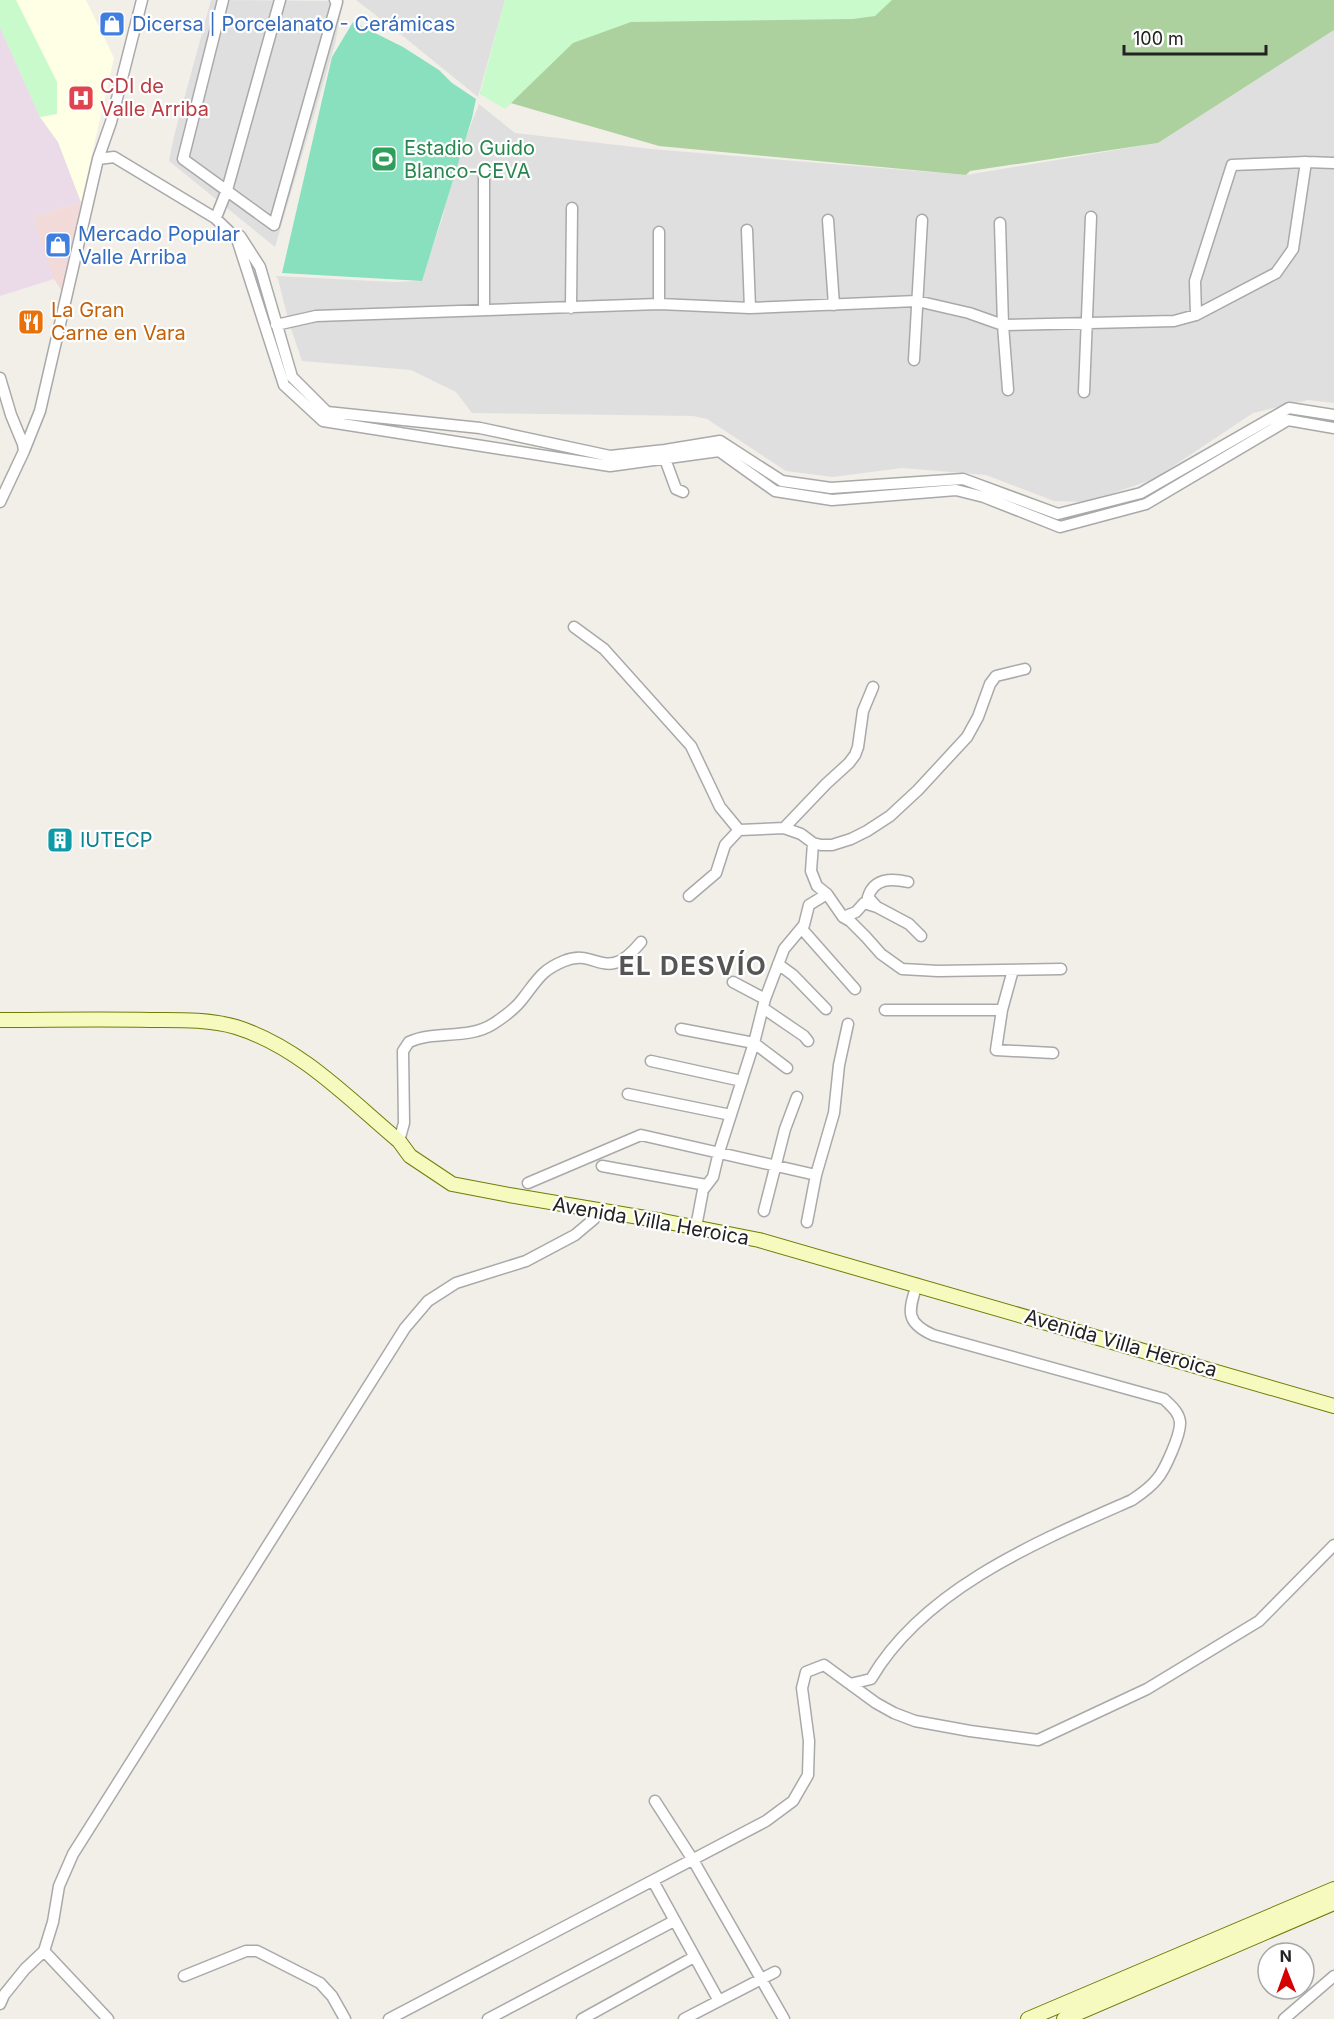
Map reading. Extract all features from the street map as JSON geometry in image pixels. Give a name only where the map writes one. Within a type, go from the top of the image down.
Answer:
[{"type":"main road","name":"Avenida Villa Heroica","points":[[0,1020],[182,1020],[221,1023],[264,1039],[309,1066],[399,1141],[410,1156],[452,1184],[759,1240],[1334,1406]]},
{"type":"main road","points":[[1028,2019],[1334,1889]]},
{"type":"main road","points":[[1064,2019],[1334,1903]]},
{"type":"street","points":[[0,502],[40,411],[99,156],[142,0]]},
{"type":"street","points":[[223,0],[183,159],[274,225],[337,2],[335,0]]},
{"type":"street","points":[[217,215],[227,190],[280,0]]},
{"type":"street","points":[[99,156],[115,153],[133,162],[217,215],[240,236],[260,267],[292,377],[327,412],[480,428],[610,456],[720,441],[782,481],[831,488],[963,479],[1058,514],[1141,493],[1289,408],[1334,415]]},
{"type":"street","points":[[99,156],[114,157],[214,218],[237,239],[284,385],[323,421],[610,466],[719,451],[775,491],[832,500],[956,490],[984,497],[1060,527],[1146,504],[1288,420],[1334,428]]},
{"type":"street","points":[[276,325],[316,316],[659,304],[750,308],[917,301],[969,313],[1003,325],[1174,321],[1196,315],[1276,273],[1293,249],[1306,162]]},
{"type":"street","points":[[1196,315],[1196,281],[1232,165],[1334,163]]},
{"type":"street","points":[[484,171],[484,310]]},
{"type":"street","points":[[571,308],[573,208]]},
{"type":"street","points":[[1084,392],[1091,217]]},
{"type":"street","points":[[828,220],[834,305]]},
{"type":"street","points":[[914,360],[922,220]]},
{"type":"street","points":[[1000,223],[1003,325],[1008,390]]},
{"type":"street","points":[[747,230],[750,308]]},
{"type":"street","points":[[659,232],[659,304]]},
{"type":"street","points":[[0,378],[10,415],[24,451]]},
{"type":"street","points":[[665,459],[676,489],[683,492]]},
{"type":"street","points":[[574,627],[604,649],[691,746],[720,807],[739,830]]},
{"type":"street","points":[[689,896],[716,873],[725,845],[739,830],[784,828],[801,834],[813,843],[832,844],[851,839],[890,816],[938,769],[967,736],[978,717],[990,684],[996,676],[1025,669]]},
{"type":"street","points":[[784,828],[855,755],[863,711],[873,687]]},
{"type":"street","points":[[813,843],[811,871],[817,885],[843,917],[850,921],[881,954],[902,969],[938,971],[1061,969]]},
{"type":"street","points":[[878,907],[868,897],[872,887],[890,880],[908,882]]},
{"type":"street","points":[[696,1227],[703,1190],[713,1177],[764,1003],[778,964],[784,949],[802,929],[808,905],[826,894]]},
{"type":"street","points":[[843,917],[856,912],[864,903],[878,907],[909,924],[921,936]]},
{"type":"street","points":[[802,929],[855,989]]},
{"type":"street","points":[[399,1141],[404,1124],[403,1051],[409,1042],[423,1037],[469,1032],[491,1025],[523,998],[537,977],[548,968],[574,958],[614,964],[621,962],[641,942]]},
{"type":"street","points":[[778,964],[793,975],[826,1009]]},
{"type":"street","points":[[1013,970],[1002,1010],[996,1050],[1053,1053]]},
{"type":"street","points":[[733,982],[764,1003],[808,1041]]},
{"type":"street","points":[[885,1010],[1002,1010]]},
{"type":"street","points":[[807,1222],[816,1175],[834,1113],[839,1065],[848,1024]]},
{"type":"street","points":[[681,1029],[754,1043],[787,1068]]},
{"type":"street","points":[[651,1061],[742,1081]]},
{"type":"street","points":[[628,1094],[730,1115]]},
{"type":"street","points":[[764,1211],[775,1166],[797,1097]]},
{"type":"street","points":[[528,1183],[641,1135],[816,1175]]},
{"type":"street","points":[[602,1166],[706,1185]]},
{"type":"street","points":[[0,2004],[4,1995],[25,1969],[44,1951],[53,1922],[60,1886],[73,1854],[405,1328],[428,1301],[456,1283],[526,1261],[575,1235],[594,1219],[598,1211]]},
{"type":"street","points":[[850,1684],[871,1679],[883,1658],[913,1626],[979,1575],[1023,1550],[1132,1500],[1146,1490],[1159,1478],[1177,1439],[1180,1422],[1174,1409],[1164,1399],[933,1335],[919,1329],[912,1318],[910,1306],[917,1284]]},
{"type":"street","points":[[389,2019],[766,1821],[793,1801],[808,1775],[809,1741],[802,1688],[806,1672],[824,1665],[876,1703],[915,1721],[1038,1740],[1147,1689],[1259,1621],[1334,1545]]},
{"type":"street","points":[[656,1801],[693,1860],[784,2019]]},
{"type":"street","points":[[652,1881],[719,2001]]},
{"type":"street","points":[[488,2019],[674,1921]]},
{"type":"street","points":[[44,1951],[108,2019]]},
{"type":"street","points":[[184,1976],[246,1951],[257,1951],[320,1983],[332,1996],[345,2019]]},
{"type":"street","points":[[582,2019],[694,1957]]},
{"type":"street","points":[[684,2019],[775,1972]]},
{"type":"street","points":[[1284,2019],[1334,1976]]},
{"type":"shaded area","name":"CDI de Valle Arriba","points":[[16,0],[86,0],[114,58],[81,202],[58,142],[40,117],[56,113]]},
{"type":"shaded area","points":[[211,0],[343,1],[335,44],[275,247],[169,161]]},
{"type":"shaded area","points":[[356,0],[505,0],[478,97],[399,33]]},
{"type":"shaded area","points":[[0,27],[40,117],[58,142],[81,202],[33,217],[54,279],[0,296]]},
{"type":"shaded area","points":[[1334,30],[1334,403],[1308,400],[1253,413],[1154,479],[1087,502],[1054,501],[986,475],[902,468],[833,477],[786,471],[707,419],[693,416],[472,413],[456,392],[411,370],[302,361],[276,276],[393,282],[421,281],[442,219],[454,168],[479,104],[515,133],[651,149],[966,175],[1158,143]]},
{"type":"shaded area","name":"Mercado Popular Valle Arriba","points":[[81,202],[65,296],[50,273],[33,217]]},
{"type":"green space","points":[[0,0],[16,0],[57,82],[57,114],[40,117],[0,27]]},
{"type":"green space","points":[[505,0],[892,0],[875,16],[853,19],[631,22],[573,43],[505,109],[480,94]]},
{"type":"green space","points":[[513,0],[1334,0],[1334,30],[1158,143],[970,171],[966,175],[659,146],[480,94]]},
{"type":"green space","name":"Estadio Guido Blanco-CEVA","points":[[353,22],[403,47],[439,70],[452,83],[476,99],[422,281],[282,273],[332,57]]},
{"type":"place","name":"Dicersa | Porcelanato - Cerámicas","points":[[112,24]]},
{"type":"place","name":"CDI de Valle Arriba","points":[[81,98]]},
{"type":"place","name":"Estadio Guido Blanco-CEVA","points":[[384,159]]},
{"type":"place","name":"Mercado Popular Valle Arriba","points":[[58,245]]},
{"type":"place","name":"La Gran Carne en Vara","points":[[31,322]]},
{"type":"place","name":"IUTECP","points":[[60,840]]},
{"type":"district","name":"EL DESVÍO","points":[[693,965]]}]
